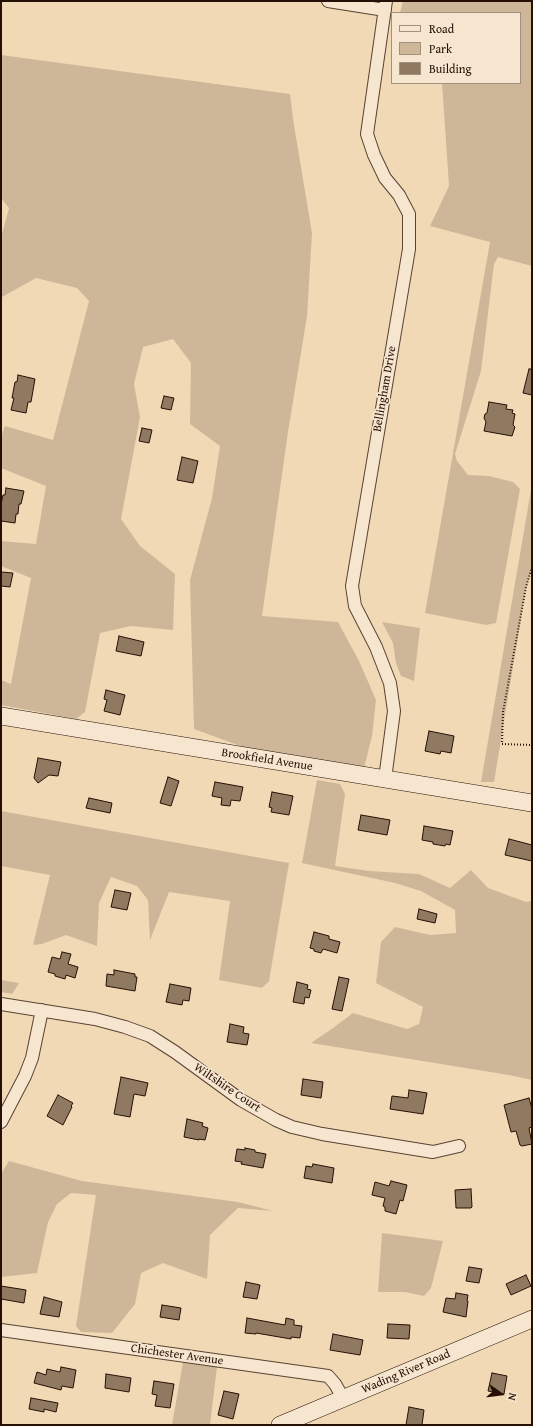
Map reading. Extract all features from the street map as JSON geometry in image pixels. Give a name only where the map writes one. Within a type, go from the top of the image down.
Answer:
[{"type":"main road","name":"Brookfield Avenue","points":[[1,716],[532,803]]},
{"type":"main road","name":"Wading River Road","points":[[280,1425],[532,1319]]},
{"type":"street","points":[[328,1],[385,6]]},
{"type":"street","name":"Bellingham Drive","points":[[385,6],[366,134],[385,178],[399,194],[409,214],[409,249],[352,586],[355,606],[376,646],[390,684],[394,711],[385,779]]},
{"type":"street","name":"Wiltshire Court","points":[[1,1004],[95,1019],[125,1027],[150,1036],[175,1052],[241,1100],[276,1120],[292,1127],[322,1134],[433,1152],[458,1146]]},
{"type":"street","points":[[1,1122],[25,1076],[32,1058],[42,1010]]},
{"type":"street","name":"Chichester Avenue","points":[[1,1330],[328,1376],[335,1384],[342,1398]]},
{"type":"path","points":[[532,567],[526,587],[503,712],[502,744],[532,745]]},
{"type":"green space","points":[[403,1],[532,1],[532,266],[498,257],[494,264],[481,371],[455,454],[457,461],[468,475],[489,476],[513,482],[520,489],[496,623],[486,625],[425,613],[490,242],[430,226],[449,186],[442,84],[521,84],[521,12],[400,12]]},
{"type":"green space","points":[[1,55],[290,94],[312,233],[307,316],[288,432],[262,616],[338,622],[359,661],[376,700],[372,736],[364,768],[243,747],[194,729],[190,580],[212,498],[220,446],[190,424],[191,363],[173,339],[143,347],[134,384],[140,417],[121,519],[140,546],[175,574],[173,630],[131,626],[100,633],[85,712],[76,719],[1,705],[1,680],[11,684],[31,578],[1,566],[1,541],[36,544],[46,486],[1,468],[1,437],[5,426],[53,440],[89,301],[77,288],[36,278],[2,297],[1,303],[1,238],[9,208],[1,198]]},
{"type":"green space","points":[[532,484],[532,570],[526,588],[494,782],[481,782]]},
{"type":"green space","points":[[382,622],[420,628],[414,681],[401,676],[396,663],[393,643]]},
{"type":"green space","points":[[317,780],[340,784],[345,794],[335,866],[369,871],[419,874],[450,888],[471,870],[488,888],[526,902],[532,901],[532,1080],[311,1043],[353,1013],[407,1029],[419,1024],[423,1007],[376,983],[381,942],[395,927],[430,935],[456,933],[455,910],[421,891],[395,883],[302,863]]},
{"type":"green space","points":[[1,811],[289,863],[269,981],[262,988],[219,980],[230,901],[169,892],[150,940],[148,900],[137,886],[111,877],[99,903],[97,946],[66,935],[42,944],[33,945],[50,875],[1,866]]},
{"type":"green space","points":[[1,980],[19,983],[12,994],[1,992]]},
{"type":"green space","points":[[9,1161],[82,1181],[238,1202],[273,1211],[238,1208],[210,1235],[207,1279],[163,1263],[141,1273],[135,1304],[112,1333],[81,1332],[76,1326],[96,1195],[71,1193],[57,1204],[48,1222],[37,1273],[1,1277],[1,1174]]},
{"type":"green space","points":[[382,1233],[443,1241],[431,1288],[424,1296],[405,1292],[378,1292]]},
{"type":"green space","points":[[183,1362],[217,1367],[210,1425],[172,1425]]},
{"type":"building","points":[[529,369],[532,369],[532,395],[523,393]]},
{"type":"building","points":[[18,375],[35,379],[31,402],[28,402],[26,413],[11,410],[14,398],[12,398],[15,382],[17,382]]},
{"type":"building","points":[[164,396],[174,398],[171,410],[161,408]]},
{"type":"building","points":[[489,402],[507,405],[506,409],[513,410],[512,413],[515,414],[513,425],[515,427],[512,436],[484,431],[486,422],[484,418],[485,414],[487,413]]},
{"type":"building","points":[[142,428],[152,430],[149,443],[139,441]]},
{"type":"building","points":[[182,457],[198,461],[193,483],[177,480]]},
{"type":"building","points":[[6,488],[24,491],[21,504],[19,504],[18,514],[16,514],[15,523],[1,521],[1,504]]},
{"type":"building","points":[[1,572],[13,573],[10,587],[1,586]]},
{"type":"building","points":[[119,636],[144,642],[141,656],[116,651]]},
{"type":"building","points":[[106,690],[125,695],[120,715],[104,711],[107,700],[104,699]]},
{"type":"building","points":[[429,731],[454,736],[451,753],[441,751],[440,754],[425,751]]},
{"type":"building","points":[[38,758],[61,762],[58,776],[49,775],[38,783],[34,778]]},
{"type":"building","points":[[168,777],[179,781],[171,806],[160,803]]},
{"type":"building","points":[[215,782],[243,787],[240,801],[231,800],[230,806],[221,805],[222,798],[212,796]]},
{"type":"building","points":[[272,792],[293,796],[289,815],[271,812],[272,808],[269,807]]},
{"type":"building","points":[[89,798],[112,803],[110,813],[86,808]]},
{"type":"building","points":[[361,815],[390,820],[387,835],[358,830]]},
{"type":"building","points":[[424,826],[453,831],[450,845],[446,844],[445,846],[433,844],[433,842],[422,840]]},
{"type":"building","points":[[509,839],[532,845],[532,861],[505,855]]},
{"type":"building","points":[[115,890],[131,893],[127,910],[111,907]]},
{"type":"building","points":[[419,909],[437,914],[435,923],[417,919]]},
{"type":"building","points":[[314,932],[329,936],[329,939],[340,942],[337,953],[323,949],[321,953],[310,948]]},
{"type":"building","points":[[62,952],[71,954],[68,964],[78,967],[75,978],[66,975],[65,979],[48,972],[52,957],[60,959]]},
{"type":"building","points":[[114,970],[135,974],[135,977],[137,977],[135,991],[106,986],[107,974],[114,975]]},
{"type":"building","points":[[339,977],[349,979],[342,1011],[332,1009]]},
{"type":"building","points":[[297,982],[308,985],[307,989],[311,990],[309,998],[305,997],[304,1004],[293,1002]]},
{"type":"building","points":[[170,984],[191,988],[189,1001],[183,1000],[182,1005],[166,1002]]},
{"type":"building","points":[[230,1024],[244,1027],[243,1033],[249,1034],[247,1045],[227,1042]]},
{"type":"building","points":[[121,1077],[148,1083],[145,1096],[134,1094],[130,1117],[114,1114]]},
{"type":"building","points":[[303,1079],[323,1082],[321,1098],[301,1095]]},
{"type":"building","points":[[409,1090],[427,1093],[423,1114],[390,1109],[392,1096],[408,1098]]},
{"type":"building","points":[[58,1095],[73,1103],[63,1125],[47,1116]]},
{"type":"building","points":[[529,1098],[532,1109],[532,1127],[529,1128],[532,1144],[522,1146],[520,1145],[516,1131],[511,1132],[504,1105]]},
{"type":"building","points":[[187,1119],[203,1123],[202,1126],[208,1128],[205,1140],[184,1137]]},
{"type":"building","points":[[245,1148],[266,1154],[263,1168],[241,1164],[242,1162],[235,1161],[237,1149],[245,1150]]},
{"type":"building","points":[[313,1164],[334,1168],[332,1183],[304,1178],[306,1166],[312,1167]]},
{"type":"building","points":[[391,1181],[407,1185],[403,1201],[400,1200],[396,1214],[385,1211],[385,1207],[383,1206],[385,1198],[372,1195],[375,1182],[389,1186]]},
{"type":"building","points":[[471,1189],[472,1207],[456,1208],[455,1190]]},
{"type":"building","points":[[469,1267],[482,1269],[479,1283],[466,1281]]},
{"type":"building","points":[[526,1275],[531,1286],[511,1295],[506,1284]]},
{"type":"building","points":[[246,1282],[260,1285],[257,1299],[243,1297]]},
{"type":"building","points":[[1,1286],[26,1290],[24,1303],[1,1299]]},
{"type":"building","points":[[456,1293],[468,1295],[466,1317],[443,1312],[446,1298],[455,1299]]},
{"type":"building","points":[[44,1297],[62,1302],[59,1317],[40,1314]]},
{"type":"building","points":[[162,1305],[181,1308],[179,1320],[160,1317]]},
{"type":"building","points":[[247,1318],[285,1325],[286,1318],[294,1320],[294,1325],[302,1326],[300,1338],[291,1337],[291,1339],[256,1333],[245,1333]]},
{"type":"building","points":[[388,1324],[410,1325],[409,1339],[387,1338]]},
{"type":"building","points":[[333,1334],[363,1340],[360,1355],[330,1350]]},
{"type":"building","points":[[61,1367],[76,1370],[73,1388],[62,1386],[61,1390],[34,1383],[37,1372],[46,1375],[47,1369],[60,1372]]},
{"type":"building","points":[[492,1373],[507,1376],[504,1394],[488,1391]]},
{"type":"building","points":[[106,1374],[131,1378],[129,1392],[105,1388]]},
{"type":"building","points":[[154,1381],[174,1384],[170,1408],[155,1406],[157,1395],[152,1394]]},
{"type":"building","points":[[224,1391],[239,1394],[233,1419],[218,1415]]},
{"type":"building","points":[[31,1398],[58,1403],[56,1412],[44,1409],[44,1412],[29,1409]]},
{"type":"building","points":[[409,1407],[424,1410],[422,1425],[406,1425]]}]
